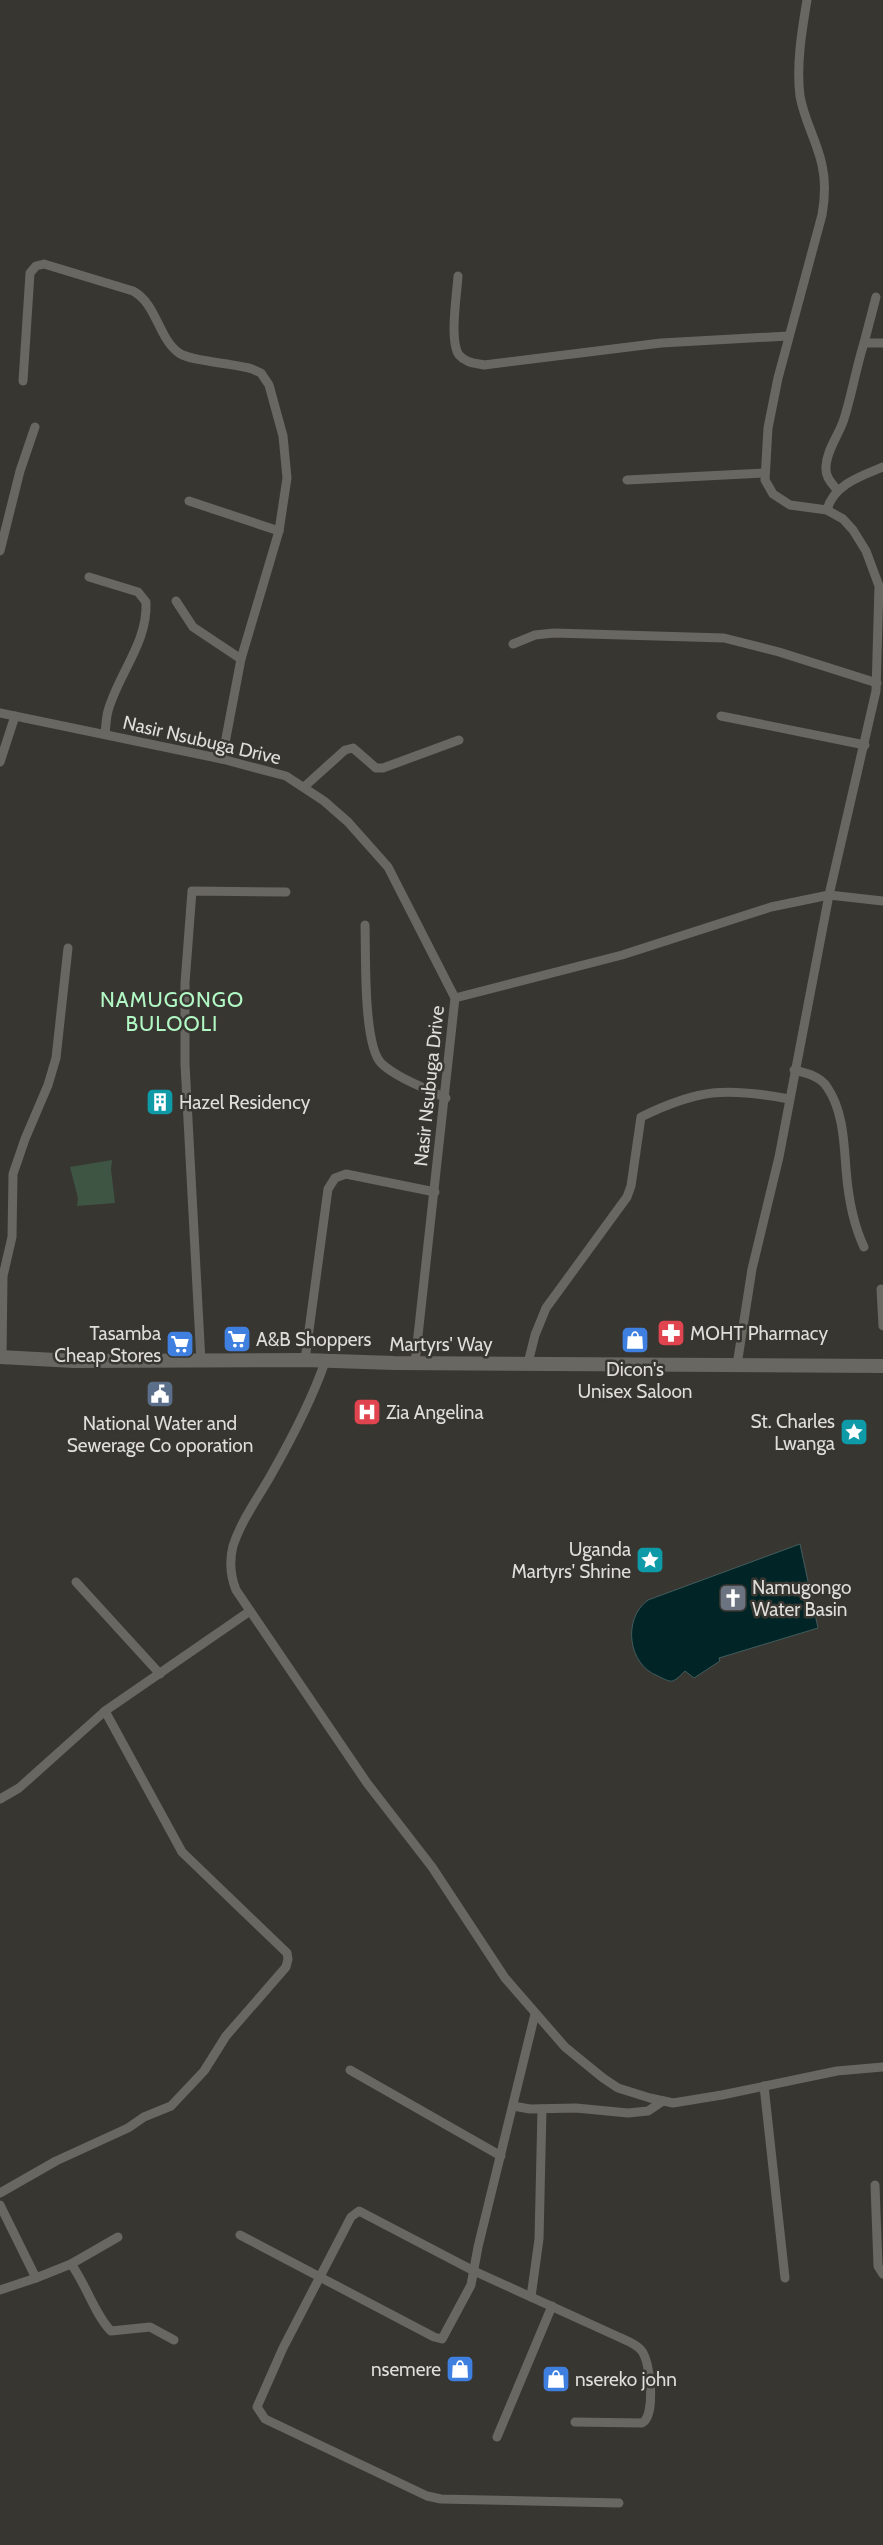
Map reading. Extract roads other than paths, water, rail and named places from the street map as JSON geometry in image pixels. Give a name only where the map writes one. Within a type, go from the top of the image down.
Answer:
[{"type":"main road","name":"Martyrs' Way","points":[[1,1357],[74,1361],[201,1362],[305,1360],[415,1363],[883,1366]]},
{"type":"street","points":[[737,1365],[752,1269],[779,1157],[794,1070],[829,895],[865,745],[877,683],[881,638],[881,585],[866,551],[853,530],[843,519],[827,510],[790,505],[780,499],[769,489],[765,473],[768,428],[788,336],[822,215],[825,195],[822,164],[804,115],[800,94],[799,69],[807,0]]},
{"type":"street","points":[[23,381],[29,286],[32,269],[39,265],[53,265],[138,293],[170,344],[180,354],[252,368],[269,385],[282,436],[287,478],[279,531],[241,659],[222,759]]},
{"type":"street","points":[[458,276],[454,345],[460,355],[468,362],[484,365],[661,343],[788,336]]},
{"type":"street","points":[[838,490],[827,478],[826,466],[832,445],[843,421],[852,381],[876,297]]},
{"type":"street","points":[[864,343],[883,343]]},
{"type":"street","points":[[0,551],[20,471],[35,427]]},
{"type":"street","points":[[827,510],[829,500],[838,490],[883,467]]},
{"type":"street","points":[[627,480],[765,473]]},
{"type":"street","points":[[189,501],[279,531]]},
{"type":"street","points":[[89,577],[138,592],[146,602],[144,622],[133,658],[108,711],[105,734]]},
{"type":"street","points":[[176,601],[194,627],[241,659]]},
{"type":"street","points":[[513,644],[535,636],[554,633],[724,638],[779,652],[877,683]]},
{"type":"street","name":"Nasir Nsubuga Drive","points":[[0,713],[222,759],[286,776],[304,787],[348,822],[388,867],[455,998],[446,1098],[415,1363]]},
{"type":"street","points":[[0,762],[15,716]]},
{"type":"street","points":[[721,716],[865,745]]},
{"type":"street","points":[[304,787],[345,750],[353,748],[376,768],[383,768],[459,740]]},
{"type":"street","points":[[201,1362],[185,1064],[184,983],[192,891],[286,892]]},
{"type":"street","points":[[455,998],[622,954],[771,907],[829,895],[883,901]]},
{"type":"street","points":[[365,925],[367,996],[371,1038],[376,1054],[389,1069],[446,1098]]},
{"type":"street","points":[[1,1357],[3,1276],[12,1237],[13,1174],[25,1139],[48,1085],[56,1058],[68,948]]},
{"type":"street","points":[[794,1070],[817,1077],[827,1086],[834,1102],[844,1138],[846,1172],[856,1229],[864,1248]]},
{"type":"street","points":[[528,1363],[535,1335],[546,1308],[627,1197],[631,1186],[641,1117],[672,1102],[716,1091],[751,1092],[789,1098]]},
{"type":"street","points":[[305,1360],[322,1221],[328,1190],[332,1181],[338,1176],[346,1174],[434,1192]]},
{"type":"street","points":[[881,1289],[883,1326]]},
{"type":"street","points":[[325,1362],[311,1401],[297,1429],[238,1532],[230,1568],[231,1578],[236,1590],[366,1783],[432,1867],[505,1978],[565,2048],[602,2078],[618,2088],[664,2101],[680,2102],[837,2071],[883,2067]]},
{"type":"street","points":[[76,1582],[160,1674]]},
{"type":"street","points":[[0,1799],[19,1788],[105,1712],[250,1611]]},
{"type":"street","points":[[0,2193],[56,2161],[128,2128],[144,2117],[172,2106],[204,2071],[226,2036],[286,1967],[288,1959],[286,1953],[182,1852],[105,1712]]},
{"type":"street","points":[[240,2235],[434,2337],[442,2339],[471,2285],[478,2247],[535,2014]]},
{"type":"street","points":[[350,2070],[501,2156]]},
{"type":"street","points":[[764,2086],[785,2278]]},
{"type":"street","points":[[513,2106],[542,2109],[576,2108],[638,2113],[648,2111],[664,2101]]},
{"type":"street","points":[[531,2297],[539,2239],[542,2109]]},
{"type":"street","points":[[875,2184],[878,2266],[883,2274]]},
{"type":"street","points":[[0,2205],[36,2278]]},
{"type":"street","points":[[575,2422],[646,2421],[650,2411],[649,2369],[641,2350],[632,2343],[474,2271],[359,2211],[352,2217],[320,2276],[258,2401],[257,2407],[260,2415],[427,2496],[441,2499],[619,2503]]},
{"type":"street","points":[[0,2290],[71,2264],[118,2237]]},
{"type":"street","points":[[71,2264],[81,2278],[103,2323],[112,2331],[150,2327],[174,2340]]},
{"type":"street","points":[[496,2437],[552,2306]]},
{"type":"water","points":[[800,1544],[818,1628],[719,1658],[720,1661],[694,1678],[685,1671],[673,1681],[668,1680],[648,1670],[640,1662],[632,1641],[632,1629],[634,1618],[648,1600]]},
{"type":"place","name":"Hazel Residency","points":[[160,1102]]},
{"type":"place","name":"MOHT Pharmacy","points":[[671,1333]]},
{"type":"place","name":"A&B Shoppers","points":[[237,1339]]},
{"type":"place","name":"Dicon's Unisex Saloon","points":[[635,1340]]},
{"type":"place","name":"Tasamba Cheap Stores","points":[[180,1344]]},
{"type":"place","name":"National Water and Sewerage Co oporation","points":[[160,1394]]},
{"type":"place","name":"Zia Angelina","points":[[367,1412]]},
{"type":"place","name":"St. Charles Lwanga","points":[[854,1432]]},
{"type":"place","name":"Uganda Martyrs' Shrine","points":[[650,1560]]},
{"type":"place","name":"Namugongo Water Basin","points":[[733,1598]]},
{"type":"place","name":"nsemere","points":[[460,2369]]},
{"type":"place","name":"nsereko john","points":[[556,2379]]},
{"type":"district","name":"NAMUGONGO BULOOLI","points":[[172,1011]]}]
